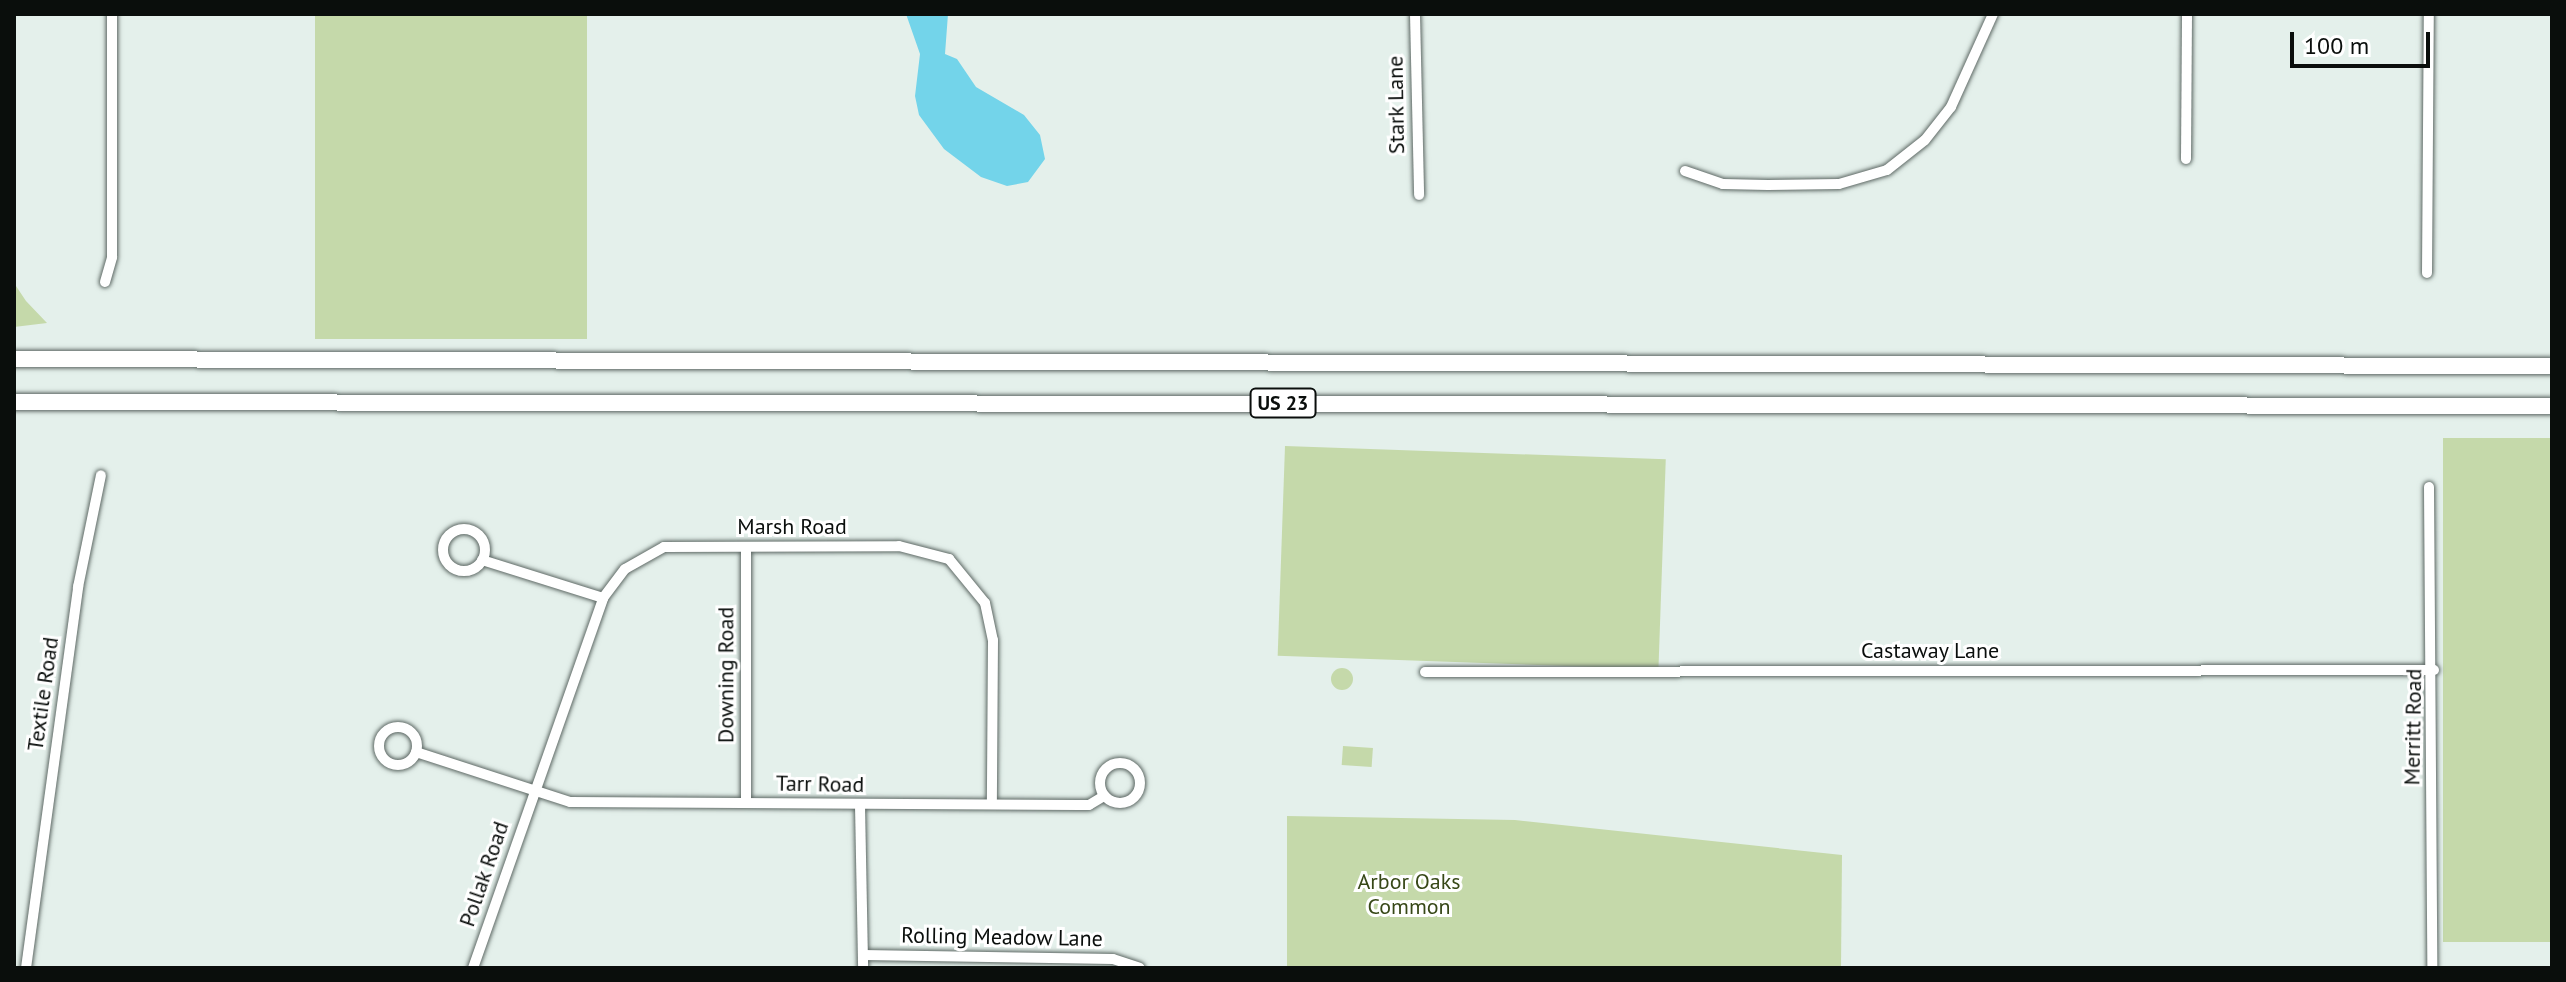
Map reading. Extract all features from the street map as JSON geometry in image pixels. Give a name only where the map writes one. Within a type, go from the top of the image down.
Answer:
[{"type":"highway","name":"US 23","points":[[14,359],[2552,366]]},
{"type":"highway","name":"US 23","points":[[14,402],[2552,406]]},
{"type":"highway","points":[[14,410],[94,402]]},
{"type":"street","points":[[105,282],[112,257],[112,14]]},
{"type":"street","name":"Stark Lane","points":[[1415,14],[1419,195]]},
{"type":"street","points":[[1685,171],[1723,184],[1768,185],[1839,184],[1887,170],[1925,140],[1951,107],[1993,14]]},
{"type":"street","points":[[2186,159],[2187,14]]},
{"type":"street","points":[[2427,273],[2429,14]]},
{"type":"street","name":"Textile Road","points":[[26,968],[78,587],[101,475]]},
{"type":"street","name":"Merritt Road","points":[[2429,487],[2434,670],[2432,968]]},
{"type":"street","points":[[471,531],[482,540],[482,560],[472,569],[458,570],[447,563],[444,544],[452,533],[471,531]]},
{"type":"street","name":"Marsh Road","points":[[534,792],[603,598],[625,569],[664,547],[899,546],[949,559],[969,577],[985,603],[993,640],[992,802]]},
{"type":"street","name":"Downing Road","points":[[746,547],[746,803]]},
{"type":"street","points":[[482,560],[603,598]]},
{"type":"street","name":"Castaway Lane","points":[[1425,672],[2434,670]]},
{"type":"street","name":"Tarr Road","points":[[416,752],[534,792],[596,803],[860,805],[992,802],[1089,805],[1104,796]]},
{"type":"street","points":[[1126,764],[1137,772],[1140,786],[1134,798],[1115,803],[1104,796],[1100,777],[1107,767],[1126,764]]},
{"type":"street","name":"Pollak Road","points":[[473,968],[534,792]]},
{"type":"street","points":[[860,805],[863,968]]},
{"type":"street","name":"Rolling Meadow Lane","points":[[863,955],[1113,959],[1140,968]]},
{"type":"green space","points":[[315,14],[587,14],[587,339],[315,339]]},
{"type":"green space","points":[[14,283],[26,301],[47,323],[14,327]]},
{"type":"green space","points":[[2443,438],[2552,438],[2552,942],[2443,942]]},
{"type":"green space","points":[[1285,446],[1666,459],[1658,669],[1278,656]]},
{"type":"green space","points":[[1342,668],[1350,671],[1353,679],[1350,687],[1342,690],[1334,687],[1331,679],[1334,671]]},
{"type":"green space","points":[[1343,746],[1373,748],[1372,767],[1342,765]]},
{"type":"green space","name":"Arbor Oaks Common","points":[[1287,816],[1515,820],[1842,855],[1841,968],[1287,968]]},
{"type":"water","points":[[906,14],[948,14],[945,54],[957,59],[976,87],[1024,115],[1040,135],[1045,159],[1028,182],[1007,186],[981,177],[944,149],[919,115],[915,96],[920,54]]}]
